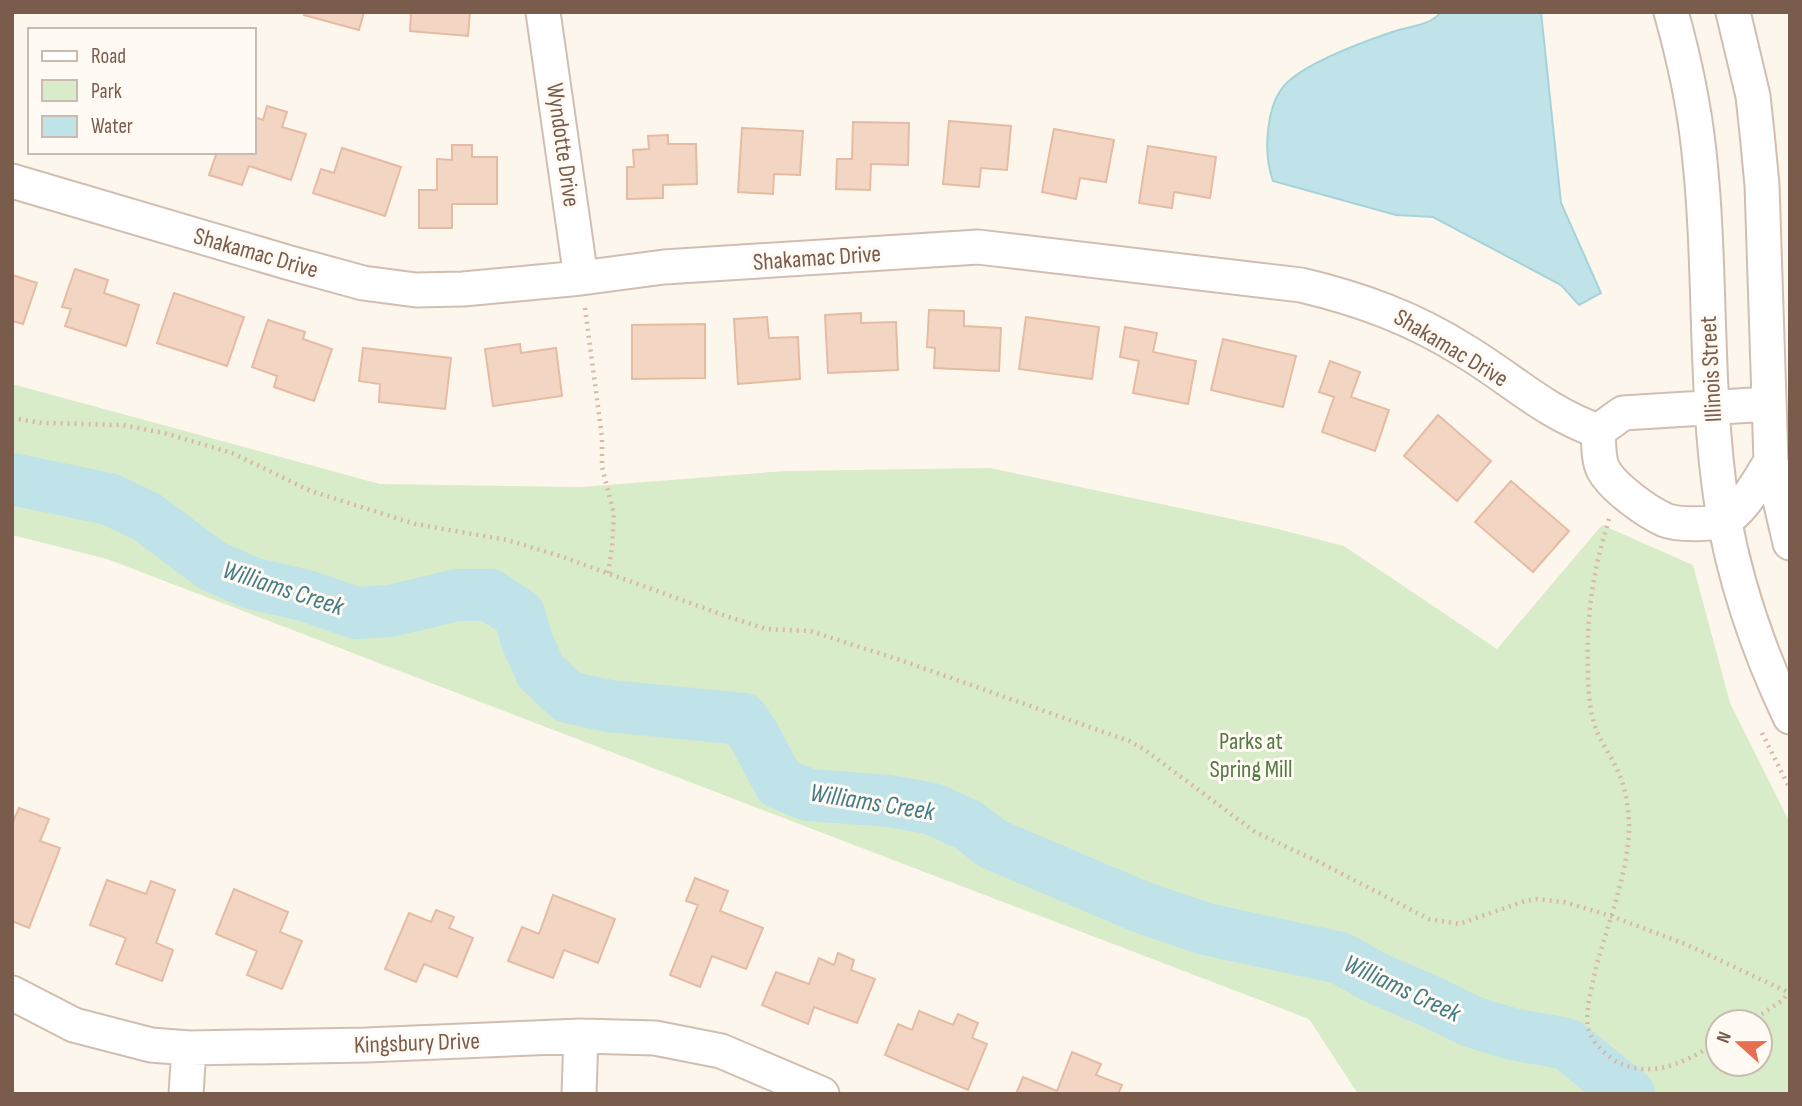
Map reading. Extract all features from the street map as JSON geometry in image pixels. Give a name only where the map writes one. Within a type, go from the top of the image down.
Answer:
[{"type":"street","name":"Wyndotte Drive","points":[[544,12],[581,278]]},
{"type":"street","name":"Illinois Street","points":[[1671,12],[1690,88],[1700,154],[1712,407],[1725,520],[1750,619],[1765,662],[1790,717]]},
{"type":"street","points":[[1733,12],[1753,96],[1760,159],[1771,461],[1785,509],[1790,543]]},
{"type":"street","name":"Shakamac Drive","points":[[12,181],[363,283],[428,289],[581,278],[664,267],[978,247],[1301,285],[1376,306],[1425,327],[1468,352],[1538,403],[1574,423],[1598,432]]},
{"type":"street","points":[[1769,404],[1623,412],[1598,432],[1601,467],[1611,481],[1644,508],[1673,522],[1685,524],[1725,520],[1785,509]]},
{"type":"street","points":[[1725,520],[1740,506],[1771,461]]},
{"type":"street","name":"Kingsbury Drive","points":[[12,993],[74,1025],[151,1045],[189,1048],[366,1045],[581,1036],[655,1038],[721,1051],[822,1094]]},
{"type":"street","points":[[579,1094],[581,1036]]},
{"type":"street","points":[[186,1094],[189,1048]]},
{"type":"path","points":[[581,278],[602,437],[602,467],[614,514],[608,574]]},
{"type":"path","points":[[12,418],[42,423],[122,425],[164,433],[232,453],[311,491],[415,524],[507,540],[560,556],[756,626],[810,631],[903,661],[1129,741],[1255,832],[1429,919],[1459,924],[1512,904],[1537,899],[1564,902],[1611,916],[1685,944],[1789,993],[1771,1008]]},
{"type":"path","points":[[1624,492],[1610,518],[1600,550],[1587,630],[1588,682],[1593,720],[1617,769],[1628,811],[1629,834],[1602,946],[1589,1008],[1588,1027],[1600,1048],[1617,1062],[1627,1065],[1659,1069],[1688,1059],[1704,1050]]},
{"type":"green space","name":"Parks at Spring Mill","points":[[12,384],[380,484],[581,487],[786,471],[990,468],[1270,527],[1344,546],[1497,649],[1602,525],[1693,565],[1730,703],[1790,823],[1790,1094],[1358,1094],[1309,1019],[107,559],[12,535]]},
{"type":"water","points":[[1441,12],[1541,12],[1561,203],[1601,293],[1579,305],[1561,285],[1433,217],[1396,215],[1273,181],[1268,156],[1268,127],[1275,100],[1290,80],[1312,65],[1339,52],[1425,23]]},
{"type":"building","points":[[305,12],[364,12],[359,30],[304,15]]},
{"type":"building","points":[[411,12],[470,12],[468,36],[410,31]]},
{"type":"building","points":[[267,106],[287,112],[282,127],[306,134],[291,180],[249,166],[242,185],[209,175],[216,154],[256,154],[256,118],[263,120]]},
{"type":"building","points":[[949,121],[1011,126],[1007,170],[981,168],[979,187],[943,184]]},
{"type":"building","points":[[853,122],[909,123],[908,165],[871,164],[870,190],[836,189],[837,159],[852,159]]},
{"type":"building","points":[[742,128],[803,131],[800,175],[774,174],[773,194],[738,192]]},
{"type":"building","points":[[1054,129],[1114,140],[1106,182],[1080,178],[1076,199],[1042,192]]},
{"type":"building","points":[[668,135],[668,144],[696,144],[697,184],[663,185],[663,198],[627,199],[627,167],[634,167],[633,150],[649,149],[648,136]]},
{"type":"building","points":[[452,145],[472,145],[472,157],[497,157],[497,204],[452,204],[452,228],[419,228],[419,190],[437,190],[437,159],[452,160]]},
{"type":"building","points":[[1148,146],[1216,157],[1210,198],[1174,192],[1172,208],[1139,203]]},
{"type":"building","points":[[342,148],[401,167],[385,216],[313,193],[321,169],[334,173]]},
{"type":"building","points":[[75,269],[108,280],[104,293],[139,305],[126,346],[65,326],[71,309],[62,307]]},
{"type":"building","points":[[12,275],[37,283],[23,324],[12,321]]},
{"type":"building","points":[[174,293],[244,317],[227,366],[157,343]]},
{"type":"building","points":[[929,310],[964,311],[964,326],[1001,328],[999,371],[934,368],[935,348],[927,347]]},
{"type":"building","points":[[861,313],[861,323],[896,322],[898,370],[828,373],[825,315]]},
{"type":"building","points":[[767,317],[769,338],[798,337],[800,379],[738,384],[734,319]]},
{"type":"building","points":[[1026,317],[1099,327],[1092,379],[1019,369]]},
{"type":"building","points":[[268,320],[305,332],[303,339],[332,349],[314,401],[274,387],[277,376],[252,367]]},
{"type":"building","points":[[705,324],[705,378],[632,379],[632,325]]},
{"type":"building","points":[[1125,327],[1157,333],[1153,352],[1196,361],[1188,404],[1133,393],[1139,361],[1120,357]]},
{"type":"building","points":[[1223,339],[1296,356],[1283,407],[1211,390]]},
{"type":"building","points":[[520,344],[521,353],[556,348],[562,396],[493,406],[485,349]]},
{"type":"building","points":[[363,348],[451,358],[445,409],[379,402],[380,384],[359,381]]},
{"type":"building","points":[[1330,361],[1360,372],[1351,397],[1389,410],[1375,451],[1322,432],[1334,397],[1319,392]]},
{"type":"building","points":[[1438,415],[1491,461],[1457,501],[1404,456]]},
{"type":"building","points":[[1511,481],[1569,531],[1533,572],[1475,522]]},
{"type":"building","points":[[19,808],[49,819],[40,841],[60,848],[29,928],[12,921],[12,824]]},
{"type":"building","points":[[695,878],[728,891],[720,911],[763,928],[746,969],[712,956],[700,987],[670,975],[698,905],[686,901]]},
{"type":"building","points":[[107,880],[146,894],[151,881],[175,890],[156,943],[173,950],[162,981],[116,964],[126,938],[90,925]]},
{"type":"building","points":[[234,889],[288,912],[280,932],[302,941],[282,989],[247,975],[257,951],[216,934]]},
{"type":"building","points":[[553,895],[615,919],[598,963],[564,950],[553,978],[508,961],[522,927],[539,934]]},
{"type":"building","points":[[436,910],[454,917],[449,928],[473,938],[457,977],[424,964],[416,982],[385,969],[409,913],[431,922]]},
{"type":"building","points":[[838,953],[854,960],[851,970],[875,979],[857,1023],[814,1007],[808,1024],[762,1005],[776,972],[809,984],[819,958],[834,965]]},
{"type":"building","points":[[919,1011],[953,1025],[958,1014],[978,1023],[972,1038],[987,1044],[968,1090],[885,1055],[898,1024],[912,1030]]},
{"type":"building","points":[[1072,1052],[1101,1064],[1096,1075],[1122,1085],[1118,1094],[1016,1094],[1023,1077],[1057,1091]]},
{"type":"waterway","name":"Williams Creek","points":[[12,479],[109,499],[147,517],[211,565],[251,583],[307,596],[356,613],[390,611],[457,595],[490,595],[519,614],[541,672],[568,697],[609,706],[743,719],[779,783],[809,795],[890,801],[933,809],[968,825],[993,844],[1141,907],[1206,929],[1340,958],[1378,979],[1473,1022],[1512,1034],[1567,1044],[1629,1094]]}]
